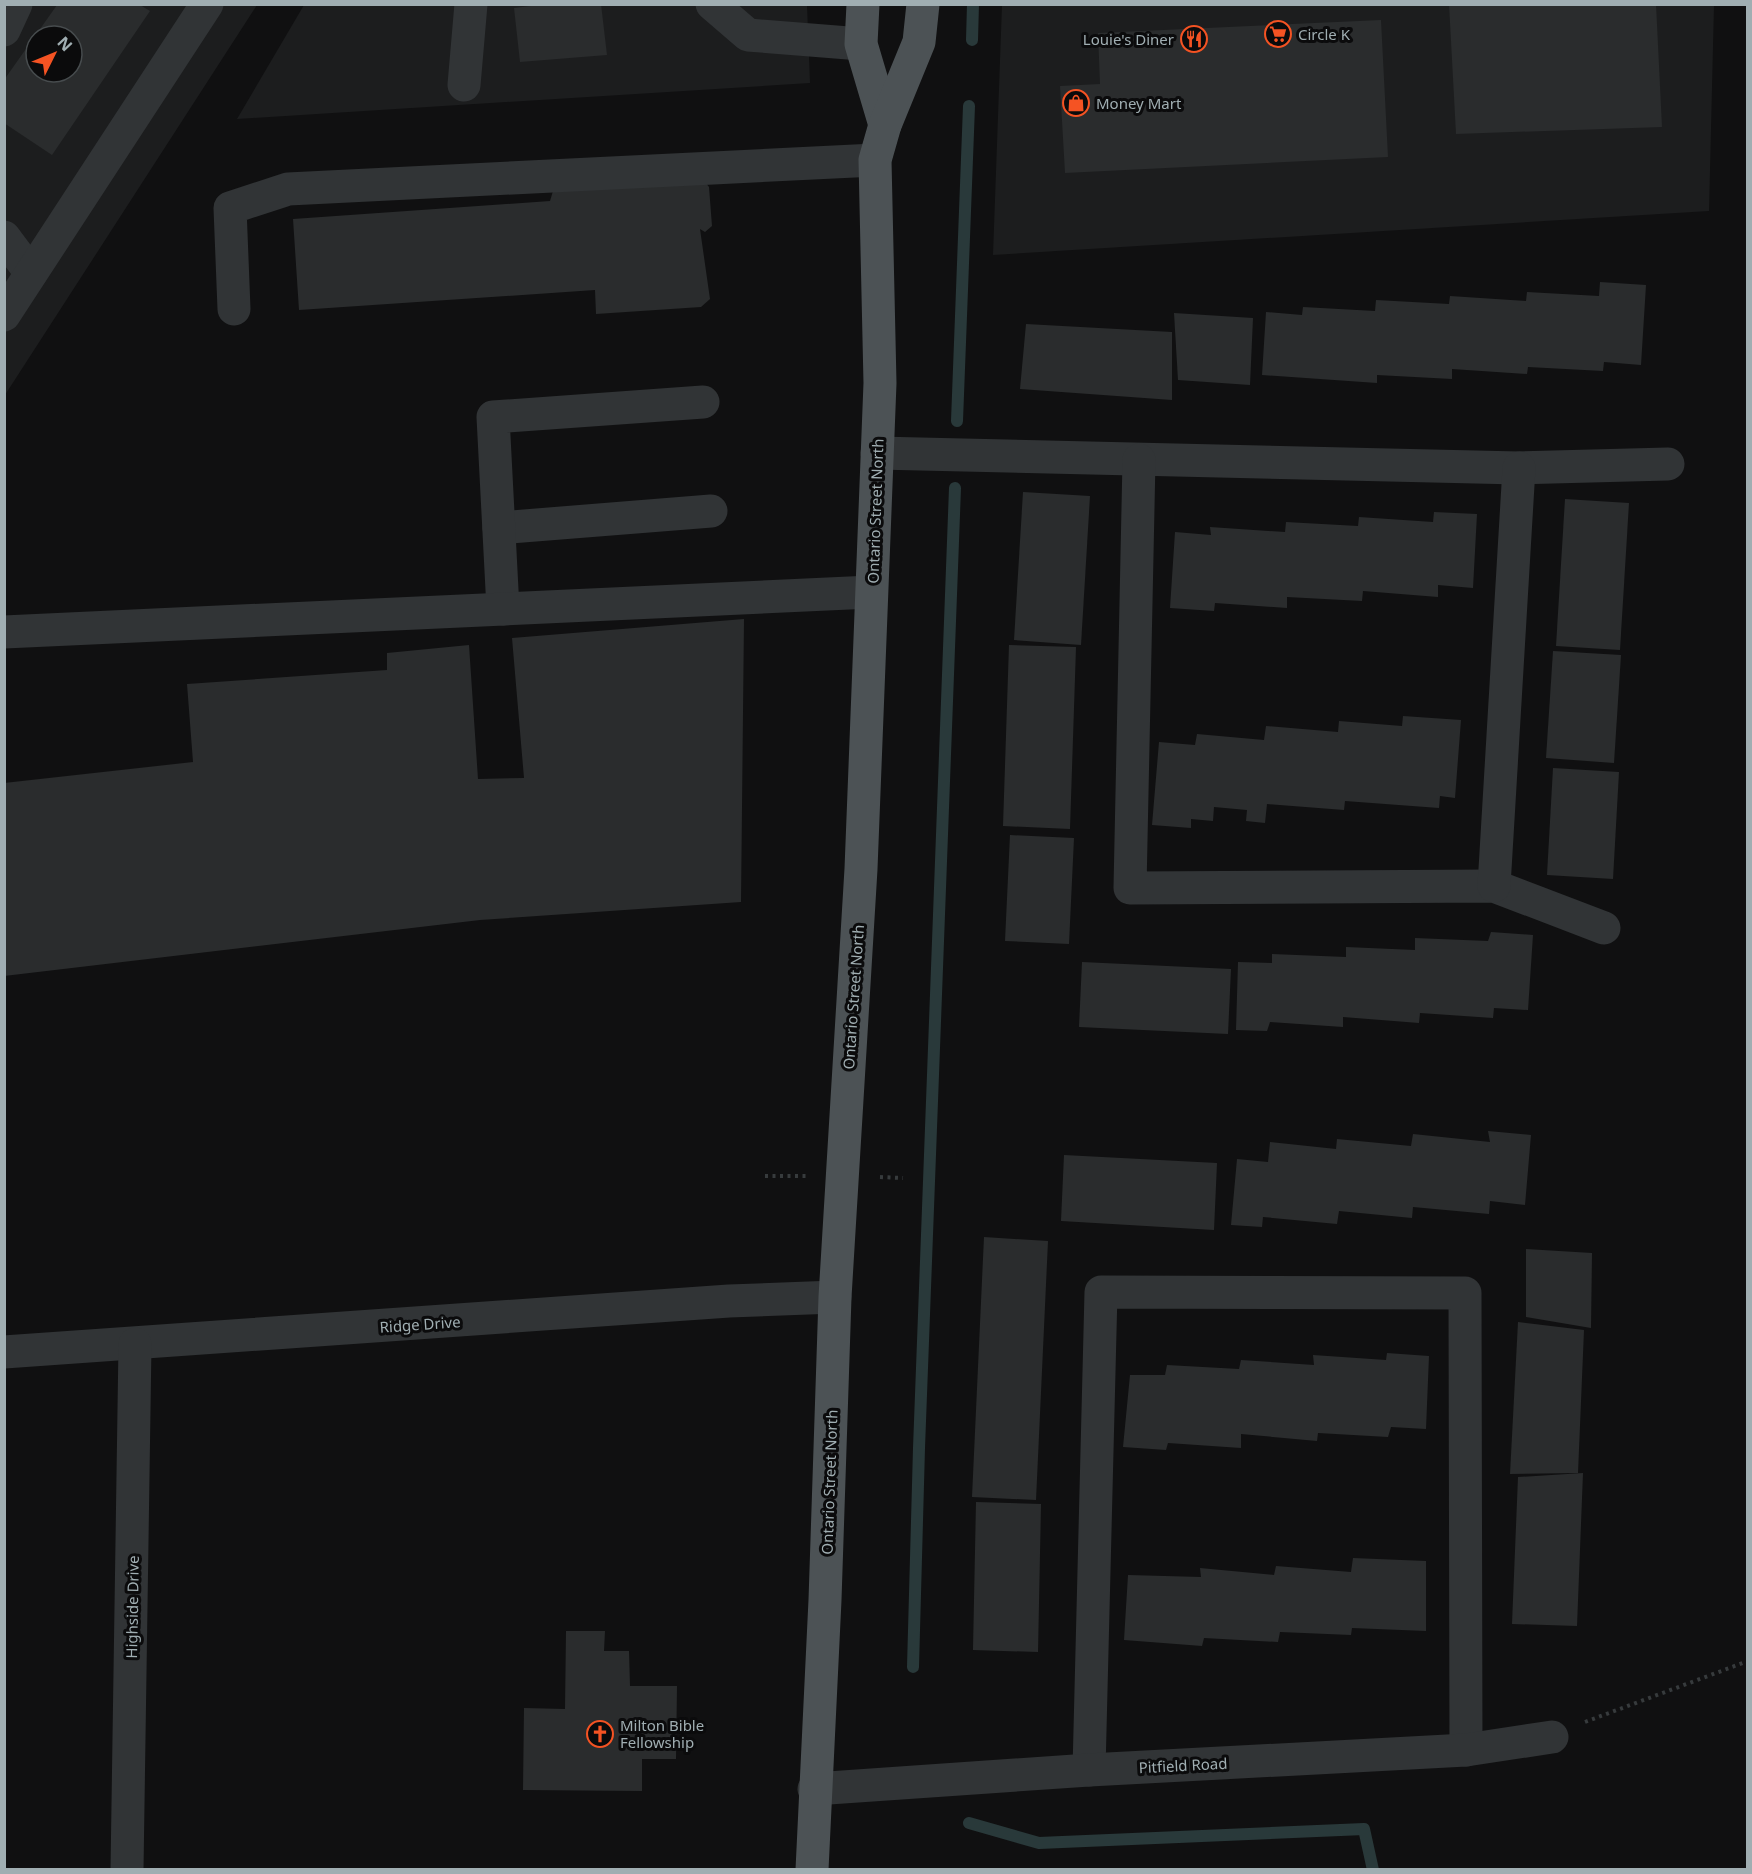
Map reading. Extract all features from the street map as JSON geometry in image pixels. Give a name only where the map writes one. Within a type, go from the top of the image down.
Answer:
[{"type":"main road","points":[[863,4],[861,44],[885,125]]},
{"type":"main road","name":"Ontario Street North","points":[[812,1869],[814,1789],[825,1600],[835,1297],[861,869],[880,383],[875,160],[885,125],[919,42],[923,4]]},
{"type":"street","points":[[4,30],[16,4]]},
{"type":"street","points":[[4,315],[207,4]]},
{"type":"street","points":[[464,86],[471,4]]},
{"type":"street","points":[[712,4],[748,35],[861,44]]},
{"type":"street","points":[[234,309],[230,208],[288,189],[875,160]]},
{"type":"street","points":[[4,237],[31,273]]},
{"type":"street","points":[[503,609],[493,417],[703,402]]},
{"type":"street","points":[[877,453],[1519,468],[1668,464]]},
{"type":"street","points":[[1139,460],[1130,888],[1494,886],[1605,928]]},
{"type":"street","points":[[1494,886],[1519,468]]},
{"type":"street","points":[[499,528],[711,511]]},
{"type":"street","points":[[4,632],[871,592]]},
{"type":"street","points":[[1089,1770],[1101,1292],[1465,1293],[1466,1750]]},
{"type":"street","name":"Ridge Drive","points":[[4,1352],[729,1301],[835,1297]]},
{"type":"street","name":"Highside Drive","points":[[127,1869],[135,1344]]},
{"type":"street","name":"Pitfield Road","points":[[814,1789],[1089,1770],[1466,1750],[1552,1737]]},
{"type":"path","points":[[1552,1737],[1604,1713],[1748,1661]]},
{"type":"shaded area","points":[[5,5],[257,5],[5,395]]},
{"type":"shaded area","points":[[304,5],[807,5],[810,83],[237,119]]},
{"type":"shaded area","points":[[1002,5],[1714,5],[1709,211],[993,255]]},
{"type":"building","points":[[547,4],[601,4],[607,55],[520,62],[514,8]]},
{"type":"building","points":[[1449,4],[1656,4],[1662,127],[1456,134]]},
{"type":"building","points":[[57,5],[140,5],[150,11],[52,155],[4,123],[4,80],[24,52],[24,84],[84,84],[84,24],[44,24]]},
{"type":"building","points":[[1381,20],[1388,157],[1065,173],[1060,86],[1100,84],[1098,33]]},
{"type":"building","points":[[705,182],[709,187],[712,226],[705,232],[700,229],[710,299],[701,307],[596,314],[595,290],[299,310],[293,219],[550,201],[553,191]]},
{"type":"building","points":[[1600,282],[1646,285],[1641,365],[1604,362],[1603,371],[1528,367],[1527,374],[1452,369],[1452,379],[1377,375],[1377,383],[1262,375],[1266,312],[1302,315],[1303,307],[1375,311],[1376,300],[1449,304],[1450,296],[1526,301],[1527,292],[1599,296]]},
{"type":"building","points":[[1174,313],[1253,318],[1250,385],[1178,380]]},
{"type":"building","points":[[1026,324],[1172,332],[1172,400],[1020,389]]},
{"type":"building","points":[[1023,492],[1090,496],[1081,645],[1014,640]]},
{"type":"building","points":[[1565,499],[1629,503],[1620,650],[1556,646]]},
{"type":"building","points":[[1434,512],[1477,514],[1473,588],[1438,585],[1438,597],[1363,591],[1362,601],[1287,597],[1287,608],[1215,603],[1214,611],[1170,608],[1175,532],[1211,535],[1210,527],[1285,532],[1286,522],[1358,526],[1359,517],[1433,522]]},
{"type":"building","points":[[744,619],[741,902],[480,920],[4,976],[4,783],[193,762],[187,684],[387,670],[387,653],[469,645],[478,779],[524,778],[512,638]]},
{"type":"building","points":[[1009,645],[1076,647],[1070,829],[1003,826]]},
{"type":"building","points":[[1553,651],[1621,655],[1614,763],[1546,758]]},
{"type":"building","points":[[1403,716],[1461,720],[1455,798],[1440,796],[1439,808],[1345,801],[1344,810],[1267,804],[1265,823],[1246,821],[1247,810],[1214,807],[1213,821],[1191,819],[1191,828],[1152,825],[1159,742],[1195,745],[1197,734],[1264,740],[1266,726],[1338,732],[1339,721],[1402,726]]},
{"type":"building","points":[[1553,768],[1619,772],[1613,879],[1547,875]]},
{"type":"building","points":[[1010,835],[1074,838],[1069,944],[1005,941]]},
{"type":"building","points":[[1491,932],[1533,935],[1528,1010],[1494,1008],[1493,1018],[1420,1013],[1419,1023],[1343,1017],[1343,1027],[1270,1022],[1267,1031],[1236,1030],[1238,962],[1272,963],[1272,954],[1346,957],[1346,947],[1415,950],[1415,938],[1488,941]]},
{"type":"building","points":[[1082,962],[1231,969],[1228,1034],[1079,1027]]},
{"type":"building","points":[[1488,1131],[1531,1135],[1525,1205],[1490,1201],[1489,1214],[1413,1207],[1412,1218],[1339,1211],[1337,1224],[1263,1217],[1262,1227],[1231,1225],[1237,1159],[1268,1162],[1270,1142],[1336,1149],[1337,1139],[1411,1146],[1413,1134],[1490,1142]]},
{"type":"building","points":[[1064,1155],[1217,1163],[1214,1230],[1061,1221]]},
{"type":"building","points":[[984,1237],[1048,1241],[1036,1500],[972,1497]]},
{"type":"building","points":[[1526,1249],[1592,1253],[1591,1328],[1526,1317]]},
{"type":"building","points":[[1518,1322],[1584,1330],[1578,1473],[1510,1474]]},
{"type":"building","points":[[1387,1353],[1429,1356],[1426,1429],[1391,1427],[1388,1437],[1318,1433],[1317,1441],[1241,1434],[1241,1448],[1168,1443],[1166,1450],[1123,1447],[1130,1375],[1165,1375],[1167,1365],[1239,1369],[1241,1360],[1314,1365],[1313,1355],[1386,1360]]},
{"type":"building","points":[[1583,1473],[1577,1626],[1512,1624],[1518,1477]]},
{"type":"building","points":[[976,1502],[1041,1504],[1038,1652],[973,1650]]},
{"type":"building","points":[[1353,1558],[1426,1561],[1426,1631],[1352,1628],[1351,1635],[1280,1632],[1278,1642],[1204,1638],[1202,1646],[1124,1640],[1128,1575],[1201,1577],[1200,1568],[1274,1575],[1276,1566],[1351,1572]]},
{"type":"building","name":"Milton Bible Fellowship","points":[[566,1631],[605,1631],[604,1651],[629,1651],[630,1686],[677,1686],[676,1759],[642,1759],[642,1791],[523,1790],[524,1708],[565,1709]]},
{"type":"waterway","points":[[972,40],[973,4]]},
{"type":"waterway","points":[[957,421],[969,106]]},
{"type":"waterway","points":[[913,1667],[919,1448],[955,488]]},
{"type":"waterway","points":[[969,1823],[1039,1843],[1364,1829],[1373,1870]]},
{"type":"place","name":"Circle K","points":[[1278,34]]},
{"type":"place","name":"Louie's Diner","points":[[1194,39]]},
{"type":"place","name":"Money Mart","points":[[1076,103]]},
{"type":"place","name":"Milton Bible Fellowship","points":[[600,1734]]}]
